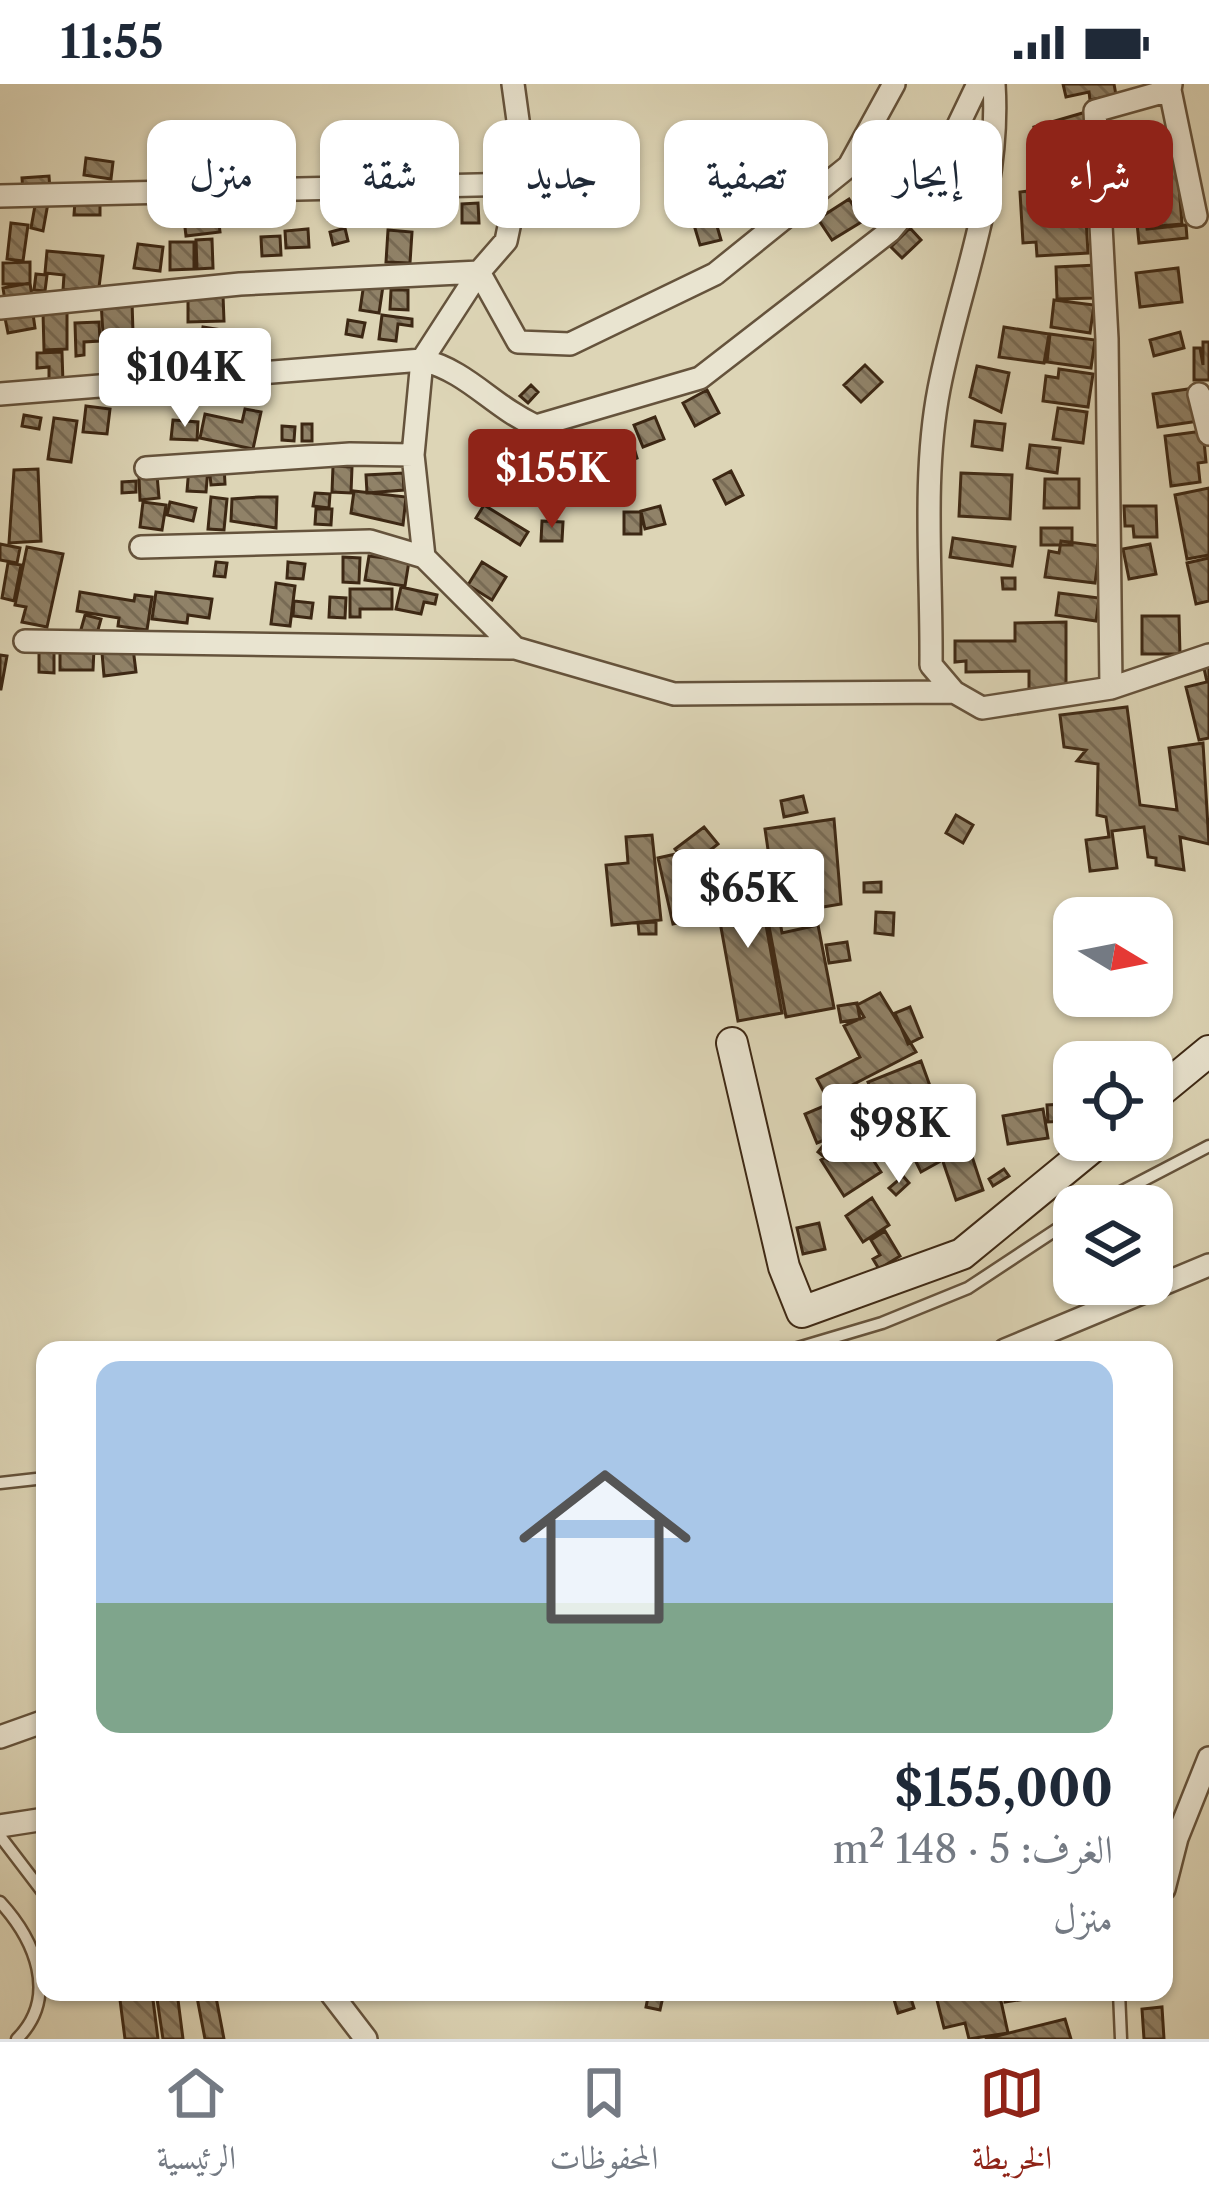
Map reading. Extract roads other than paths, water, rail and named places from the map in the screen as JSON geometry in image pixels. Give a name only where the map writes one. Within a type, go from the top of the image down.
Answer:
[{"type":"street","points":[[514,84],[518,120]]},
{"type":"street","points":[[479,272],[518,342],[570,344],[715,274],[849,166],[894,84]]},
{"type":"street","points":[[0,394],[422,360],[455,368],[509,414],[536,426],[700,378],[890,231],[931,182],[977,84]]},
{"type":"street","points":[[994,84],[996,123],[983,214],[938,391],[931,664],[954,692],[982,708],[1111,688],[1209,655]]},
{"type":"street","points":[[1111,688],[1107,339],[1095,111],[1171,87],[1196,216]]},
{"type":"street","points":[[0,196],[483,185]]},
{"type":"street","points":[[424,557],[413,455],[422,360],[479,272],[506,241],[509,228]]},
{"type":"street","points":[[0,308],[240,284],[479,272]]},
{"type":"street","points":[[1198,394],[1209,434]]},
{"type":"street","points":[[146,468],[350,454],[413,455]]},
{"type":"street","points":[[141,548],[370,541],[424,557],[515,648]]},
{"type":"street","points":[[25,641],[515,648],[674,694],[954,692]]},
{"type":"street","points":[[732,1043],[784,1267],[802,1312],[962,1254],[1075,1161]]},
{"type":"street","points":[[1173,1081],[1209,1051]]},
{"type":"street","points":[[1025,1341],[1209,1264]]},
{"type":"street","points":[[0,1737],[36,1724]]},
{"type":"street","points":[[1173,1854],[1209,1758]]},
{"type":"street","points":[[0,1826],[36,1820]]},
{"type":"street","points":[[337,2001],[366,2039]]},
{"type":"lane","points":[[1134,1185],[1209,1145]]},
{"type":"lane","points":[[821,1341],[882,1323],[968,1288],[1053,1233]]},
{"type":"lane","points":[[0,1483],[36,1479]]},
{"type":"lane","points":[[0,1836],[36,1882]]},
{"type":"lane","points":[[0,1902],[30,1935],[36,1959]]},
{"type":"lane","points":[[17,2039],[34,2017],[36,1992]]},
{"type":"lane","points":[[1119,2001],[1121,2039]]}]
